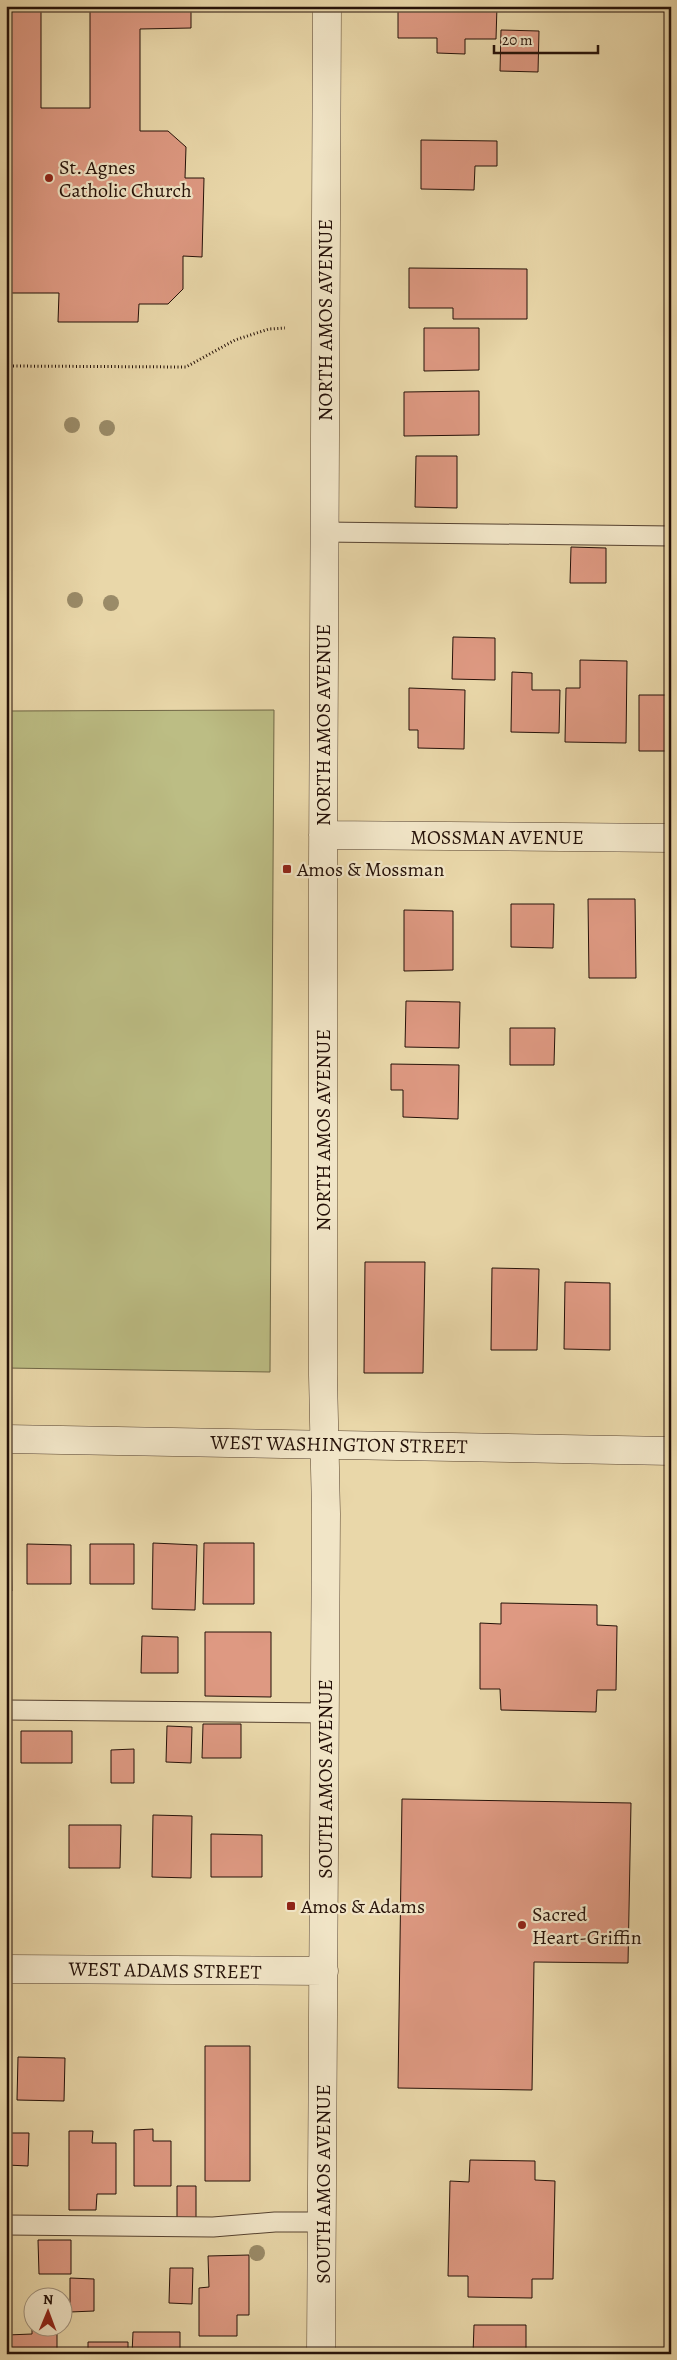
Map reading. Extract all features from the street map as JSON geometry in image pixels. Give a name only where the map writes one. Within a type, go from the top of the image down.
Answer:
[{"type":"street","name":"NORTH AMOS AVENUE","points":[[324,1443],[323,835],[327,6]]},
{"type":"street","name":"MOSSMAN AVENUE","points":[[323,835],[671,838]]},
{"type":"street","name":"WEST WASHINGTON STREET","points":[[6,1440],[324,1443],[671,1451]]},
{"type":"street","name":"SOUTH AMOS AVENUE","points":[[321,2354],[326,1490],[324,1443]]},
{"type":"street","name":"WEST ADAMS STREET","points":[[6,1969],[324,1971]]},
{"type":"lane","points":[[324,532],[671,536]]},
{"type":"lane","points":[[6,1710],[325,1713]]},
{"type":"lane","points":[[6,2225],[213,2227],[275,2222],[323,2222]]},
{"type":"path","points":[[6,366],[186,367],[197,363],[235,340],[269,329],[285,328]]},
{"type":"green space","points":[[274,710],[270,1372],[6,1368],[6,711]]},
{"type":"building","points":[[6,6],[41,6],[41,108],[90,108],[90,6],[191,6],[191,28],[140,29],[140,131],[168,131],[186,147],[185,178],[204,178],[202,257],[183,256],[183,289],[168,304],[139,304],[138,322],[58,322],[59,293],[6,293]]},
{"type":"building","points":[[398,6],[497,6],[496,39],[465,39],[465,54],[437,53],[437,38],[398,38]]},
{"type":"building","points":[[501,30],[539,31],[538,72],[500,71]]},
{"type":"building","points":[[421,140],[497,141],[497,166],[475,166],[474,190],[421,189]]},
{"type":"building","points":[[409,268],[527,269],[527,319],[453,319],[453,308],[409,308]]},
{"type":"building","points":[[424,328],[479,328],[479,370],[424,371]]},
{"type":"building","points":[[479,391],[479,435],[404,436],[404,392]]},
{"type":"building","points":[[416,456],[457,456],[457,508],[415,507]]},
{"type":"building","points":[[571,547],[606,548],[606,583],[570,583]]},
{"type":"building","points":[[453,637],[495,638],[495,680],[452,679]]},
{"type":"building","points":[[580,660],[627,661],[626,743],[565,742],[566,688],[580,688]]},
{"type":"building","points":[[512,672],[532,673],[532,690],[560,690],[559,733],[511,732]]},
{"type":"building","points":[[409,688],[465,690],[464,749],[418,748],[418,730],[409,730]]},
{"type":"building","points":[[639,695],[671,695],[671,751],[639,751]]},
{"type":"building","points":[[588,899],[635,899],[636,978],[589,978]]},
{"type":"building","points":[[511,904],[554,904],[553,948],[511,947]]},
{"type":"building","points":[[404,910],[453,911],[453,970],[404,971]]},
{"type":"building","points":[[406,1001],[460,1002],[459,1048],[405,1047]]},
{"type":"building","points":[[510,1028],[555,1028],[554,1065],[510,1065]]},
{"type":"building","points":[[391,1064],[459,1065],[458,1119],[403,1117],[403,1090],[391,1090]]},
{"type":"building","points":[[365,1262],[425,1262],[423,1373],[364,1373]]},
{"type":"building","points":[[492,1268],[539,1269],[537,1350],[491,1350]]},
{"type":"building","points":[[565,1282],[610,1283],[610,1350],[564,1349]]},
{"type":"building","points":[[6,1530],[11,1530],[12,1591],[6,1591]]},
{"type":"building","points":[[153,1543],[197,1545],[195,1610],[152,1609]]},
{"type":"building","points":[[204,1543],[254,1543],[254,1604],[203,1604]]},
{"type":"building","points":[[27,1544],[71,1545],[71,1584],[27,1584]]},
{"type":"building","points":[[90,1544],[134,1544],[134,1584],[90,1584]]},
{"type":"building","points":[[501,1603],[597,1605],[597,1625],[617,1626],[616,1690],[597,1690],[596,1712],[501,1710],[500,1689],[480,1689],[480,1623],[501,1624]]},
{"type":"building","points":[[205,1632],[271,1632],[271,1697],[205,1696]]},
{"type":"building","points":[[142,1636],[178,1637],[178,1673],[141,1673]]},
{"type":"building","points":[[203,1724],[241,1724],[241,1758],[202,1758]]},
{"type":"building","points":[[167,1726],[192,1727],[191,1763],[166,1762]]},
{"type":"building","points":[[21,1731],[72,1731],[72,1763],[21,1763]]},
{"type":"building","points":[[134,1749],[134,1783],[111,1783],[111,1750]]},
{"type":"building","points":[[402,1799],[631,1803],[628,1963],[534,1962],[532,2090],[398,2088]]},
{"type":"building","points":[[153,1815],[192,1816],[191,1878],[152,1877]]},
{"type":"building","points":[[69,1825],[121,1825],[120,1868],[69,1868]]},
{"type":"building","points":[[6,1831],[8,1831],[6,1877]]},
{"type":"building","points":[[211,1834],[262,1835],[262,1877],[211,1877]]},
{"type":"building","points":[[205,2046],[250,2046],[250,2181],[205,2181]]},
{"type":"building","points":[[18,2057],[65,2058],[64,2101],[17,2100]]},
{"type":"building","points":[[153,2129],[153,2141],[171,2141],[171,2186],[134,2186],[134,2130]]},
{"type":"building","points":[[69,2131],[93,2131],[92,2143],[116,2143],[116,2194],[97,2194],[96,2210],[69,2210]]},
{"type":"building","points":[[7,2133],[29,2133],[28,2166],[7,2165]]},
{"type":"building","points":[[470,2160],[535,2161],[535,2180],[555,2181],[553,2279],[532,2279],[532,2298],[468,2297],[468,2276],[448,2276],[450,2181],[469,2182]]},
{"type":"building","points":[[177,2186],[196,2186],[196,2218],[177,2218]]},
{"type":"building","points":[[38,2240],[71,2240],[71,2274],[39,2274]]},
{"type":"building","points":[[249,2255],[249,2315],[237,2315],[237,2336],[199,2336],[199,2288],[209,2287],[208,2256]]},
{"type":"building","points":[[170,2268],[193,2268],[192,2304],[169,2303]]},
{"type":"building","points":[[70,2278],[94,2279],[94,2311],[72,2312],[72,2288],[70,2288]]},
{"type":"building","points":[[474,2325],[526,2325],[526,2354],[473,2354]]},
{"type":"building","points":[[133,2332],[180,2332],[180,2354],[132,2354]]},
{"type":"building","points":[[22,2334],[22,2338],[57,2338],[57,2354],[7,2354],[7,2335]]},
{"type":"building","points":[[88,2342],[128,2342],[128,2354],[88,2354]]},
{"type":"place","name":"St. Agnes Catholic Church","points":[[49,178]]},
{"type":"place","name":"Amos & Mossman","points":[[287,869]]},
{"type":"place","name":"Amos & Adams","points":[[291,1906]]},
{"type":"place","name":"Sacred Heart-Griffin","points":[[522,1925]]}]
